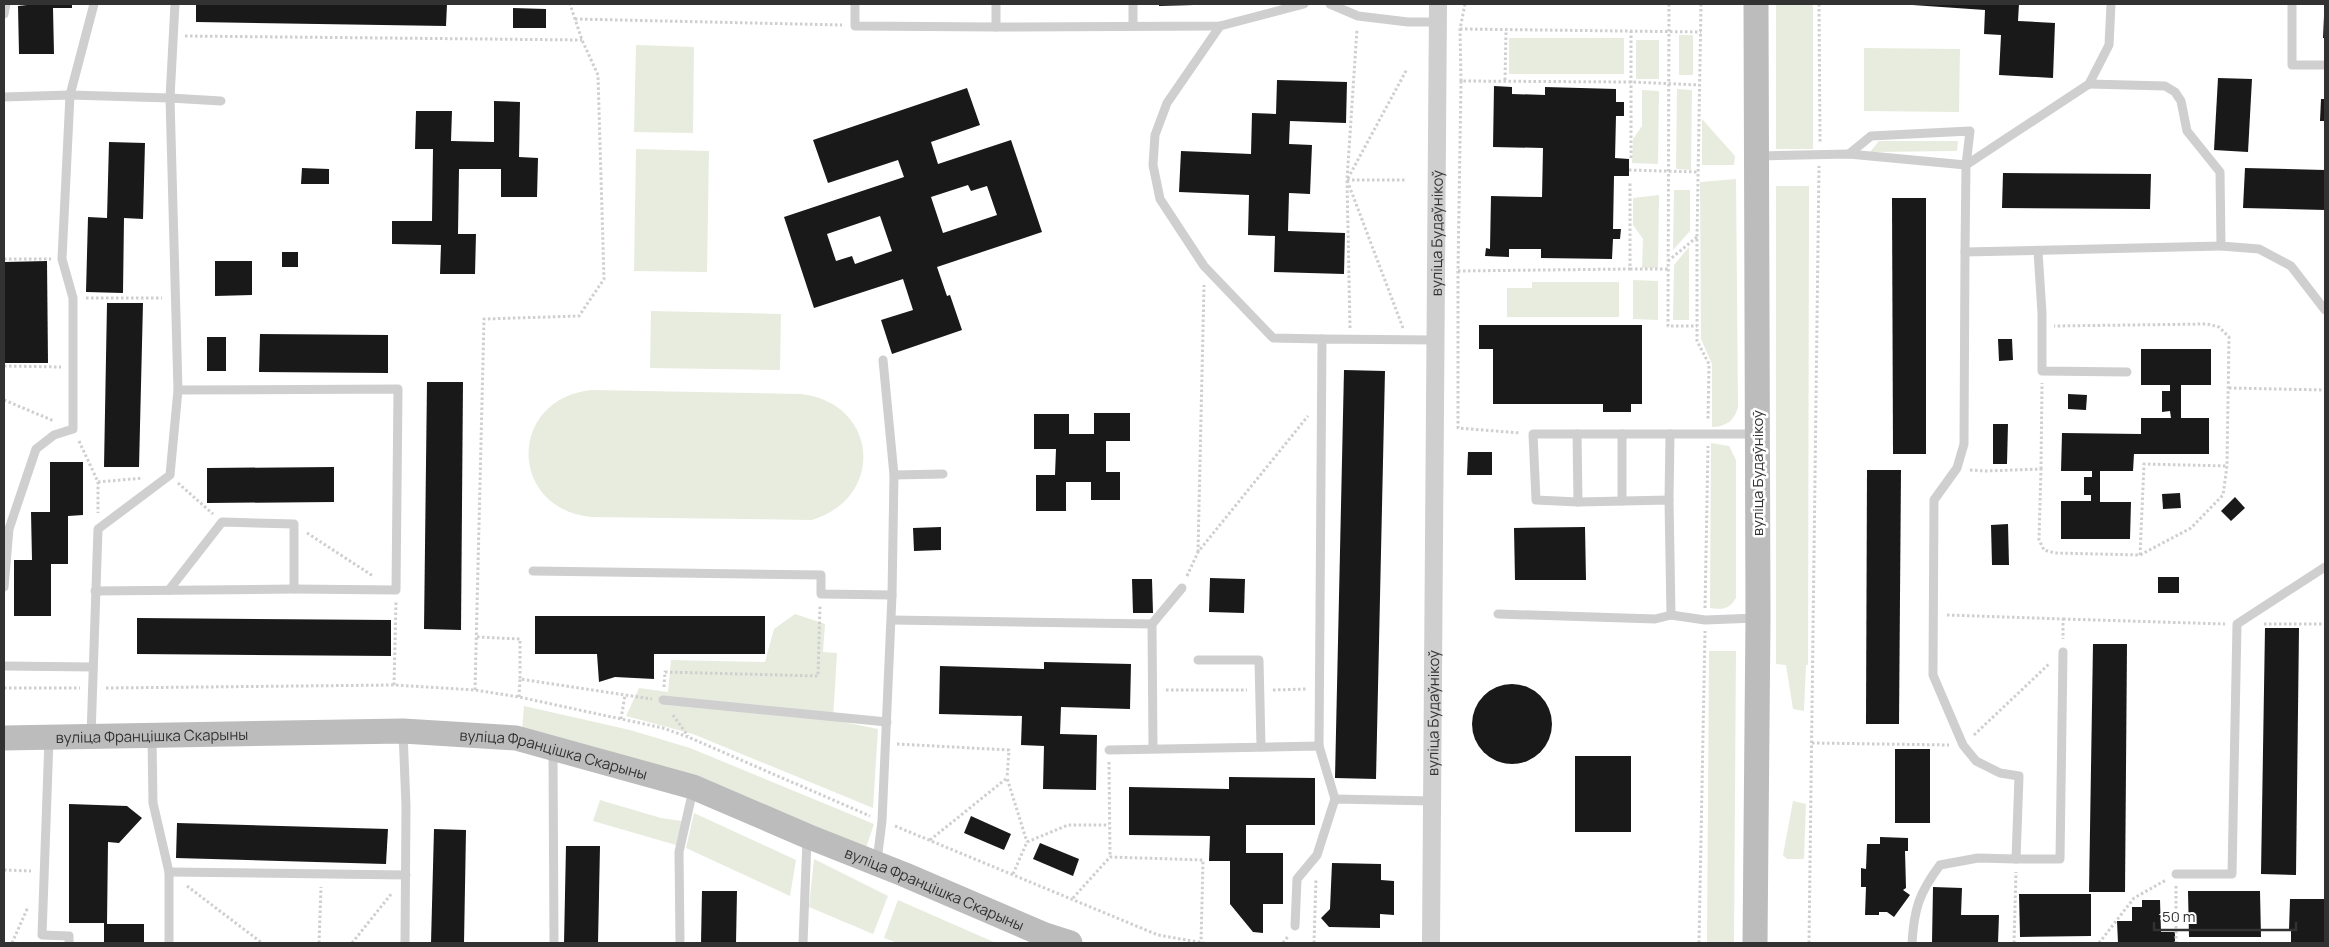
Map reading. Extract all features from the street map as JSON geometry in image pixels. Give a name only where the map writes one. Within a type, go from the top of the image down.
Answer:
[{"type":"main road","name":"вуліца Будаўнікоў","points":[[1755,943],[1758,618],[1756,4]]},
{"type":"main road","name":"вуліца Францішка Скарыны","points":[[4,738],[403,731],[516,738],[694,787],[807,836],[876,863],[1045,939],[1070,943]]},
{"type":"street","name":"вуліца Будаўнікоў","points":[[1431,943],[1438,4]]},
{"type":"lane","points":[[4,14],[6,4]]},
{"type":"lane","points":[[4,587],[9,529],[36,449],[54,435],[73,429],[72,298],[62,259],[70,95],[94,4]]},
{"type":"lane","points":[[91,736],[98,530],[170,475],[178,390],[170,98],[175,4]]},
{"type":"lane","points":[[855,4],[855,26],[996,27],[1220,26],[1304,4]]},
{"type":"lane","points":[[996,4],[996,27]]},
{"type":"lane","points":[[1133,4],[1133,26]]},
{"type":"lane","points":[[1330,4],[1358,16],[1408,22],[1438,22]]},
{"type":"lane","points":[[1756,156],[1849,154],[1966,165],[2089,84],[2109,45],[2111,4]]},
{"type":"lane","points":[[2292,4],[2292,65],[2325,65]]},
{"type":"lane","points":[[1220,26],[1167,103],[1155,135],[1153,165],[1160,199],[1204,266],[1273,338],[1435,340]]},
{"type":"lane","points":[[2089,84],[2165,86],[2175,92],[2180,101],[2187,131],[2220,172],[2221,246]]},
{"type":"lane","points":[[4,97],[70,95],[221,101]]},
{"type":"lane","points":[[1849,154],[1871,136],[1970,131],[1966,165],[1964,252],[1964,444],[1957,468],[1934,500],[1933,675],[1963,745],[1976,761],[2000,773],[2018,776],[2016,859]]},
{"type":"lane","points":[[1964,252],[2221,246],[2259,249],[2291,266],[2325,310]]},
{"type":"lane","points":[[2038,250],[2042,371],[2127,372]]},
{"type":"lane","points":[[1295,926],[1297,879],[1317,855],[1336,799],[1319,746],[1322,339]]},
{"type":"lane","points":[[876,863],[882,821],[892,620],[894,475],[883,360]]},
{"type":"lane","points":[[95,592],[294,589],[396,590],[398,389],[178,390]]},
{"type":"lane","points":[[1669,500],[1578,502],[1536,500],[1533,434],[1757,434]]},
{"type":"lane","points":[[1578,434],[1578,502]]},
{"type":"lane","points":[[1622,434],[1622,501]]},
{"type":"lane","points":[[1670,434],[1671,615]]},
{"type":"lane","points":[[894,475],[943,474]]},
{"type":"lane","points":[[169,590],[222,522],[294,524],[294,589]]},
{"type":"lane","points":[[2176,874],[2232,874],[2237,624],[2325,567]]},
{"type":"lane","points":[[533,571],[821,575],[821,594],[892,595]]},
{"type":"lane","points":[[1153,748],[1152,624],[1182,588]]},
{"type":"lane","points":[[1498,614],[1655,619],[1671,615],[1705,620],[1758,618]]},
{"type":"lane","points":[[892,620],[1152,624]]},
{"type":"lane","points":[[1912,943],[1914,916],[1924,886],[1940,865],[1978,858],[2060,859],[2063,652]]},
{"type":"lane","points":[[1198,660],[1260,660],[1260,747]]},
{"type":"lane","points":[[4,666],[94,668]]},
{"type":"lane","points":[[663,700],[887,722]]},
{"type":"lane","points":[[403,731],[406,874],[405,943]]},
{"type":"lane","points":[[152,735],[153,803],[169,872],[169,943]]},
{"type":"lane","points":[[49,737],[42,936],[69,936],[69,943]]},
{"type":"lane","points":[[1109,750],[1319,746]]},
{"type":"lane","points":[[553,748],[555,816],[554,943]]},
{"type":"lane","points":[[680,943],[680,852],[694,787]]},
{"type":"lane","points":[[1336,799],[1433,801]]},
{"type":"lane","points":[[803,943],[807,836]]},
{"type":"lane","points":[[169,872],[406,874]]},
{"type":"path","points":[[475,690],[478,636],[484,319],[579,316],[604,279],[598,75],[582,40],[570,4]]},
{"type":"path","points":[[1465,4],[1460,29],[1458,428],[1533,434]]},
{"type":"path","points":[[1669,4],[1668,326],[1697,326]]},
{"type":"path","points":[[1699,943],[1709,364],[1697,341],[1696,237],[1701,4]]},
{"type":"path","points":[[1809,943],[1820,154],[1819,4]]},
{"type":"path","points":[[1351,338],[1347,180],[1358,16]]},
{"type":"path","points":[[575,19],[855,26]]},
{"type":"path","points":[[1460,29],[1701,32]]},
{"type":"path","points":[[1506,30],[1506,80]]},
{"type":"path","points":[[1631,158],[1632,31]]},
{"type":"path","points":[[174,36],[582,40]]},
{"type":"path","points":[[1407,69],[1347,180],[1408,340]]},
{"type":"path","points":[[1461,81],[1632,82],[1669,86],[1699,86]]},
{"type":"path","points":[[1629,170],[1697,172]]},
{"type":"path","points":[[1347,180],[1405,180]]},
{"type":"path","points":[[1630,181],[1630,270]]},
{"type":"path","points":[[1668,262],[1696,237]]},
{"type":"path","points":[[4,259],[62,259]]},
{"type":"path","points":[[1198,552],[1204,266]]},
{"type":"path","points":[[1458,271],[1668,269]]},
{"type":"path","points":[[72,298],[176,298]]},
{"type":"path","points":[[2041,326],[2207,324],[2219,327],[2229,337],[2227,466],[2223,495],[2191,528],[2140,555],[2055,554],[2044,550],[2039,540],[2042,371]]},
{"type":"path","points":[[4,366],[73,367]]},
{"type":"path","points":[[2229,388],[2325,390]]},
{"type":"path","points":[[1182,588],[1198,552],[1321,399]]},
{"type":"path","points":[[4,400],[73,429],[98,482],[98,530]]},
{"type":"path","points":[[2140,555],[2144,464],[2227,466]]},
{"type":"path","points":[[1957,468],[1985,471],[2041,470]]},
{"type":"path","points":[[688,737],[663,700],[664,672],[818,676],[821,594]]},
{"type":"path","points":[[1933,614],[2237,624],[2325,624]]},
{"type":"path","points":[[1812,743],[1963,745],[2063,652],[2063,619]]},
{"type":"path","points":[[478,636],[520,639],[519,697]]},
{"type":"path","points":[[520,679],[663,700]]},
{"type":"path","points":[[4,688],[394,685],[475,690],[519,697],[663,728],[688,737],[882,821],[1073,898],[1158,935],[1202,943],[1203,860],[1110,857]]},
{"type":"path","points":[[1152,690],[1319,689]]},
{"type":"path","points":[[620,719],[625,695]]},
{"type":"path","points":[[886,744],[1009,750],[1007,778],[1027,842],[1013,874]]},
{"type":"path","points":[[1073,898],[1110,857],[1109,750]]},
{"type":"path","points":[[930,840],[1007,778]]},
{"type":"path","points":[[1027,842],[1068,825],[1109,825]]},
{"type":"path","points":[[1314,943],[1317,855]]},
{"type":"path","points":[[2014,943],[2016,859]]},
{"type":"path","points":[[4,870],[45,871],[12,943]]},
{"type":"path","points":[[169,872],[262,943]]},
{"type":"path","points":[[319,943],[322,874]]},
{"type":"path","points":[[352,943],[406,874]]},
{"type":"path","points":[[2099,943],[2134,898],[2176,874],[2176,943]]},
{"type":"shaded area","points":[[1776,4],[1813,4],[1813,149],[1776,149]]},
{"type":"shaded area","points":[[1679,35],[1693,35],[1693,75],[1679,75]]},
{"type":"shaded area","points":[[1509,38],[1624,38],[1624,74],[1509,74]]},
{"type":"shaded area","points":[[1636,40],[1659,40],[1659,79],[1636,79]]},
{"type":"shaded area","points":[[636,45],[694,47],[693,133],[634,132]]},
{"type":"shaded area","points":[[1864,48],[1960,49],[1959,112],[1864,111]]},
{"type":"shaded area","points":[[1677,89],[1692,90],[1691,170],[1676,169]]},
{"type":"shaded area","points":[[1642,90],[1659,91],[1658,164],[1632,163],[1633,139],[1642,126]]},
{"type":"shaded area","points":[[1702,119],[1735,156],[1734,165],[1702,165]]},
{"type":"shaded area","points":[[1879,141],[1958,141],[1957,151],[1870,152]]},
{"type":"shaded area","points":[[636,149],[709,151],[707,272],[634,271]]},
{"type":"shaded area","points":[[1736,179],[1738,407],[1735,416],[1729,422],[1722,426],[1712,427],[1712,364],[1701,339],[1700,182]]},
{"type":"shaded area","points":[[1776,186],[1809,186],[1808,665],[1806,665],[1804,711],[1793,709],[1786,665],[1776,664]]},
{"type":"shaded area","points":[[1674,190],[1690,190],[1690,231],[1673,250]]},
{"type":"shaded area","points":[[1659,195],[1658,268],[1642,268],[1643,239],[1633,225],[1633,198]]},
{"type":"shaded area","points":[[1689,247],[1689,320],[1673,320],[1674,265]]},
{"type":"shaded area","points":[[1633,280],[1658,281],[1658,320],[1633,319]]},
{"type":"shaded area","points":[[1532,282],[1619,282],[1619,317],[1507,317],[1507,288],[1532,288]]},
{"type":"shaded area","points":[[651,311],[781,314],[780,370],[650,368]]},
{"type":"shaded area","points":[[592,390],[801,394],[827,401],[846,414],[858,432],[863,452],[861,472],[852,492],[836,508],[812,520],[591,517],[563,509],[544,494],[532,475],[528,453],[533,431],[545,412],[564,397]]},
{"type":"shaded area","points":[[1711,443],[1729,446],[1736,460],[1736,598],[1728,607],[1719,609],[1710,608]]},
{"type":"shaded area","points":[[795,614],[825,624],[823,652],[837,653],[833,720],[878,729],[873,808],[693,734],[626,716],[639,688],[668,692],[671,660],[765,662],[774,629]]},
{"type":"shaded area","points":[[1709,651],[1736,651],[1734,943],[1707,943]]},
{"type":"shaded area","points":[[524,706],[630,730],[690,748],[874,824],[866,848],[522,731]]},
{"type":"shaded area","points":[[600,800],[661,818],[682,821],[676,845],[593,821]]},
{"type":"shaded area","points":[[1793,801],[1806,804],[1804,859],[1787,859],[1783,855]]},
{"type":"shaded area","points":[[694,813],[796,860],[790,896],[686,848]]},
{"type":"shaded area","points":[[814,859],[888,896],[873,934],[809,907]]},
{"type":"shaded area","points":[[898,900],[996,943],[898,943],[884,938]]},
{"type":"building","points":[[72,4],[72,8],[53,8],[54,54],[19,54],[18,6]]},
{"type":"building","points":[[196,4],[447,4],[446,26],[196,22]]},
{"type":"building","points":[[1159,4],[1194,4],[1194,5],[1159,6]]},
{"type":"building","points":[[1898,4],[2019,4],[2018,21],[2055,23],[2053,78],[1999,75],[2001,35],[1984,34],[1985,10]]},
{"type":"building","points":[[513,8],[546,9],[546,28],[513,28]]},
{"type":"building","points":[[2324,16],[2325,38],[2323,38]]},
{"type":"building","points":[[2218,78],[2252,79],[2248,152],[2214,150]]},
{"type":"building","points":[[1277,80],[1347,82],[1346,123],[1290,121],[1289,144],[1312,145],[1310,194],[1289,193],[1288,231],[1345,233],[1344,274],[1274,272],[1275,236],[1248,235],[1249,195],[1179,192],[1181,151],[1251,154],[1252,113],[1276,114]]},
{"type":"building","points":[[1494,86],[1512,87],[1512,94],[1545,95],[1545,87],[1616,89],[1616,102],[1624,102],[1624,116],[1616,116],[1615,158],[1629,159],[1629,176],[1614,176],[1613,229],[1621,229],[1620,239],[1613,239],[1612,259],[1541,258],[1541,249],[1509,249],[1509,257],[1485,256],[1486,248],[1490,249],[1491,196],[1542,197],[1543,148],[1493,147]]},
{"type":"building","points":[[967,88],[980,125],[931,142],[938,164],[1011,140],[1042,232],[937,267],[947,296],[950,295],[962,330],[892,354],[881,320],[913,310],[903,279],[814,308],[784,217],[904,177],[898,160],[828,183],[813,140]],"holes":[[[968,185],[971,191],[987,186],[997,215],[943,233],[931,197]],[[880,216],[892,251],[855,264],[852,256],[836,261],[827,234]]]},
{"type":"building","points":[[2321,99],[2325,99],[2325,121],[2320,121]]},
{"type":"building","points":[[494,101],[520,102],[519,157],[538,158],[537,197],[501,197],[501,169],[459,169],[458,234],[476,234],[475,274],[440,274],[441,245],[392,244],[392,221],[432,221],[433,149],[415,149],[416,111],[452,111],[451,141],[494,142]]},
{"type":"building","points":[[109,142],[145,143],[143,219],[124,218],[123,293],[86,292],[88,217],[107,218]]},
{"type":"building","points":[[302,168],[329,169],[329,184],[301,184]]},
{"type":"building","points":[[2245,168],[2325,170],[2325,210],[2243,208]]},
{"type":"building","points":[[2003,173],[2151,174],[2150,209],[2002,208]]},
{"type":"building","points":[[1892,198],[1926,198],[1926,454],[1893,454]]},
{"type":"building","points":[[282,252],[298,252],[298,267],[282,267]]},
{"type":"building","points":[[47,261],[48,363],[4,363],[4,262]]},
{"type":"building","points":[[215,261],[252,261],[252,295],[215,296]]},
{"type":"building","points":[[107,303],[143,303],[139,467],[104,467]]},
{"type":"building","points":[[1479,325],[1642,325],[1642,404],[1631,404],[1631,412],[1603,412],[1603,404],[1493,404],[1493,349],[1479,349]]},
{"type":"building","points":[[260,334],[388,335],[388,373],[259,372]]},
{"type":"building","points":[[207,337],[226,337],[226,371],[207,371]]},
{"type":"building","points":[[1998,339],[2012,339],[2013,360],[1999,361]]},
{"type":"building","points":[[2141,349],[2211,349],[2211,385],[2181,385],[2181,418],[2209,418],[2209,454],[2134,454],[2133,471],[2100,471],[2100,502],[2131,502],[2130,539],[2061,539],[2061,501],[2091,501],[2091,495],[2084,495],[2084,477],[2092,477],[2092,471],[2061,471],[2062,433],[2141,434],[2141,418],[2171,418],[2170,411],[2162,412],[2162,391],[2170,391],[2170,385],[2141,385]]},
{"type":"building","points":[[1344,370],[1385,371],[1376,779],[1335,778]]},
{"type":"building","points":[[427,382],[463,382],[461,630],[424,629]]},
{"type":"building","points":[[2068,394],[2087,395],[2086,410],[2068,409]]},
{"type":"building","points":[[1094,413],[1130,413],[1130,441],[1106,441],[1106,472],[1120,472],[1120,500],[1091,500],[1091,482],[1066,482],[1066,511],[1036,511],[1036,475],[1055,475],[1056,449],[1034,449],[1034,414],[1069,414],[1069,434],[1094,434]]},
{"type":"building","points":[[1993,424],[2008,424],[2007,464],[1993,464]]},
{"type":"building","points":[[1468,452],[1492,452],[1492,475],[1467,475]]},
{"type":"building","points":[[50,462],[83,462],[83,515],[68,516],[68,564],[51,564],[51,616],[14,616],[14,560],[32,560],[31,512],[50,512]]},
{"type":"building","points":[[334,467],[334,502],[207,503],[207,468]]},
{"type":"building","points":[[1867,470],[1901,470],[1899,724],[1866,724]]},
{"type":"building","points":[[2180,493],[2181,508],[2163,509],[2162,494]]},
{"type":"building","points":[[2235,497],[2245,508],[2231,521],[2221,511]]},
{"type":"building","points":[[2008,524],[2009,565],[1992,565],[1991,525]]},
{"type":"building","points":[[941,527],[941,550],[914,551],[913,528]]},
{"type":"building","points":[[1585,527],[1586,580],[1515,580],[1514,528]]},
{"type":"building","points":[[2158,577],[2179,577],[2179,593],[2158,593]]},
{"type":"building","points":[[1210,578],[1245,579],[1244,613],[1209,612]]},
{"type":"building","points":[[1132,579],[1152,579],[1153,613],[1133,613]]},
{"type":"building","points":[[535,616],[765,616],[765,654],[654,654],[654,679],[615,677],[599,682],[597,654],[535,654]]},
{"type":"building","points":[[137,618],[391,620],[391,656],[137,654]]},
{"type":"building","points":[[2265,628],[2299,628],[2296,875],[2261,874]]},
{"type":"building","points":[[2093,644],[2127,644],[2125,892],[2089,892]]},
{"type":"building","points":[[1044,662],[1131,664],[1130,709],[1061,707],[1060,734],[1097,735],[1096,790],[1043,789],[1044,746],[1021,745],[1022,716],[939,714],[940,666],[1044,669]]},
{"type":"building","points":[[1512,684],[1527,687],[1540,696],[1549,709],[1552,724],[1549,739],[1540,752],[1527,761],[1512,764],[1497,761],[1484,752],[1475,739],[1472,724],[1475,709],[1484,696],[1497,687]]},
{"type":"building","points":[[1895,749],[1930,749],[1930,823],[1895,823]]},
{"type":"building","points":[[1575,756],[1631,756],[1631,832],[1575,832]]},
{"type":"building","points":[[1229,777],[1315,778],[1315,825],[1246,825],[1246,853],[1283,853],[1283,904],[1263,904],[1263,933],[1253,932],[1230,904],[1230,861],[1209,861],[1210,836],[1129,835],[1129,787],[1229,789]]},
{"type":"building","points":[[69,804],[127,806],[142,818],[119,843],[108,842],[107,924],[144,924],[144,943],[104,943],[104,923],[69,923]]},
{"type":"building","points":[[971,816],[1011,834],[1004,850],[964,833]]},
{"type":"building","points":[[177,823],[388,829],[386,864],[176,858]]},
{"type":"building","points":[[434,829],[466,830],[464,943],[431,943]]},
{"type":"building","points":[[1880,837],[1908,838],[1908,851],[1905,851],[1906,888],[1903,890],[1910,895],[1894,917],[1887,912],[1879,912],[1879,915],[1865,915],[1866,887],[1861,887],[1861,868],[1866,869],[1867,844],[1880,844]]},
{"type":"building","points":[[1040,843],[1079,859],[1073,876],[1033,859]]},
{"type":"building","points":[[566,846],[600,846],[598,943],[564,943]]},
{"type":"building","points":[[1332,863],[1381,864],[1381,880],[1394,881],[1394,915],[1380,914],[1380,928],[1329,927],[1321,918],[1330,909]]},
{"type":"building","points":[[1933,887],[1962,888],[1961,915],[1999,915],[1998,943],[1932,942]]},
{"type":"building","points":[[702,891],[737,891],[736,943],[701,943]]},
{"type":"building","points":[[2188,891],[2260,891],[2261,937],[2189,937]]},
{"type":"building","points":[[2019,894],[2091,894],[2091,936],[2020,937]]},
{"type":"building","points":[[2290,899],[2325,899],[2325,943],[2291,943],[2291,930],[2289,930]]},
{"type":"building","points":[[2142,900],[2160,900],[2161,932],[2175,932],[2175,943],[2118,943],[2117,921],[2132,921],[2132,907],[2142,907]]}]
